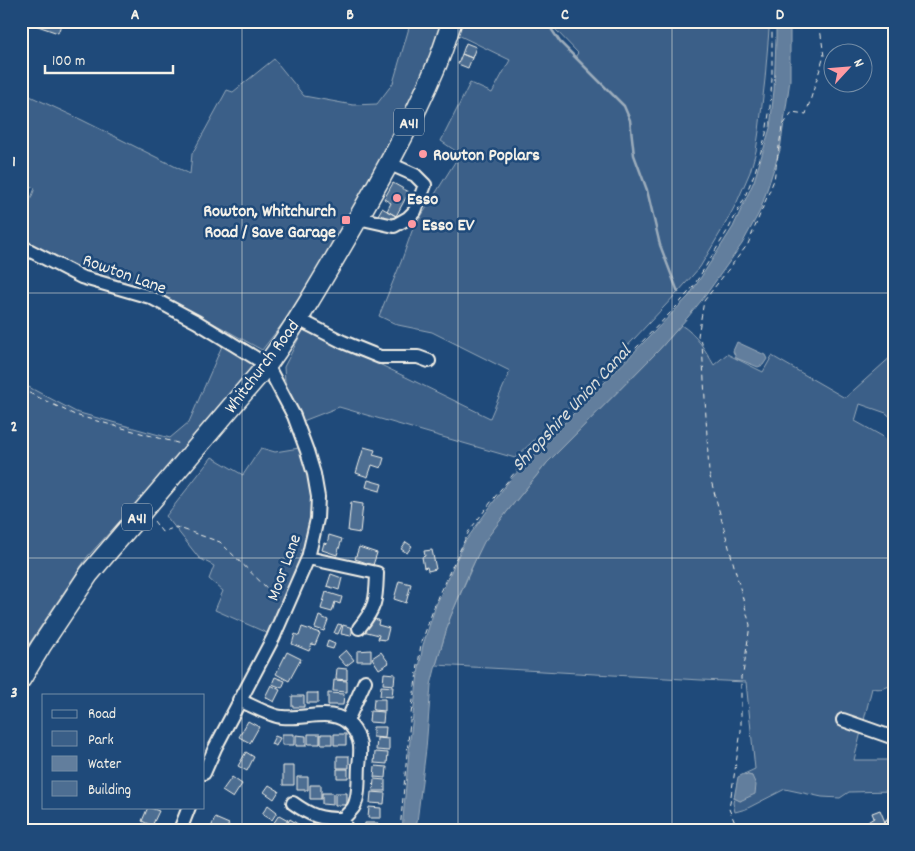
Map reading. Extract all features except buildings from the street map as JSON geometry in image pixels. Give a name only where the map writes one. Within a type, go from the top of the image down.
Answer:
[{"type":"highway","name":"Whitchurch Road","points":[[21,679],[89,574],[267,365],[281,345],[358,218],[408,126],[437,64],[452,21]]},
{"type":"street","points":[[358,218],[394,226],[408,218],[415,211],[425,186],[415,175],[388,163]]},
{"type":"street","name":"Rowton Lane","points":[[21,246],[81,277],[150,297],[197,322],[267,365]]},
{"type":"street","points":[[298,319],[343,342],[380,357],[418,357],[429,361]]},
{"type":"street","name":"Moor Lane","points":[[205,771],[287,608],[308,558],[317,519],[318,497],[307,451],[294,416],[267,365]]},
{"type":"street","points":[[308,558],[377,572],[376,597],[372,610],[359,628]]},
{"type":"street","points":[[347,721],[365,681]]},
{"type":"street","points":[[239,700],[280,717],[293,718],[328,715],[338,717],[347,721],[359,737],[360,759],[357,796],[344,824],[314,816],[293,802]]},
{"type":"street","points":[[843,720],[894,738]]},
{"type":"street","points":[[180,830],[189,808]]},
{"type":"street","points":[[888,830],[894,822]]},
{"type":"path","points":[[400,830],[410,721],[421,644],[442,588],[469,531],[500,489],[536,447],[676,307],[693,287],[720,244],[743,201],[755,172],[766,134],[772,88],[772,21]]},
{"type":"path","points":[[738,830],[729,809],[742,731],[741,676],[743,674],[750,626],[709,473],[702,343],[698,336],[704,302],[748,244],[774,180],[782,127],[792,112],[806,114],[824,56],[819,21]]},
{"type":"path","points":[[21,389],[75,415],[196,448]]},
{"type":"path","points":[[144,509],[162,532],[176,526],[220,542],[287,608]]},
{"type":"green space","points":[[411,21],[445,21],[413,102],[310,288],[262,350],[150,288],[87,274],[21,240],[21,224],[35,188],[21,183],[21,92],[190,174],[192,154],[227,90],[233,92],[274,59],[304,96],[353,105],[377,104],[393,83]]},
{"type":"green space","points":[[458,21],[546,21],[560,42],[575,57],[578,53],[555,29],[551,21],[768,21],[765,79],[756,151],[750,172],[723,228],[700,267],[678,292],[574,403],[515,458],[339,407],[303,421],[285,382],[284,367],[303,330],[379,364],[490,418],[510,371],[432,332],[398,325],[379,316],[412,231],[460,154],[441,141],[470,83],[492,93],[510,60],[454,33]]},
{"type":"green space","points":[[681,325],[696,338],[714,365],[727,354],[763,372],[772,356],[845,398],[894,354],[894,420],[886,413],[860,404],[855,421],[882,436],[894,448],[894,502],[891,505],[889,516],[894,530],[894,683],[883,688],[872,688],[854,760],[894,760],[894,791],[849,792],[840,798],[822,797],[785,789],[746,809],[735,812],[734,798],[741,801],[752,776],[744,774],[755,769],[746,682],[436,665],[450,618],[483,542],[547,463],[658,351]]},
{"type":"green space","points":[[222,346],[256,366],[191,444],[88,556],[21,656],[21,383],[76,412],[170,438],[189,422]]},
{"type":"green space","points":[[261,448],[275,452],[299,448],[314,493],[313,507],[303,554],[293,583],[267,633],[215,610],[223,591],[209,579],[214,566],[199,558],[166,516],[212,457],[243,475]]},
{"type":"water","points":[[776,21],[790,21],[790,80],[780,150],[760,211],[742,244],[688,317],[658,351],[547,463],[484,542],[450,618],[431,685],[426,749],[416,830],[402,830],[410,740],[423,645],[436,605],[464,543],[508,482],[689,296],[733,227],[754,181],[770,128],[774,90]]},
{"type":"water","points":[[737,342],[765,355],[767,359],[763,365],[758,367],[736,358],[733,351]]},
{"type":"water","points":[[744,774],[752,776],[756,785],[755,794],[740,801],[734,798],[738,777]]},
{"type":"waterway","points":[[546,21],[560,42],[624,106],[630,120],[634,155],[647,190],[660,245],[678,292]]},
{"type":"place","name":"Rowton Poplars","points":[[423,154]]},
{"type":"place","name":"Esso","points":[[397,198]]},
{"type":"place","name":"Rowton, Whitchurch Road / Save Garage","points":[[346,220]]},
{"type":"place","name":"Esso EV","points":[[412,224]]},
{"type":"water label","name":"Shropshire Union Canal","points":[[570,407]]}]
